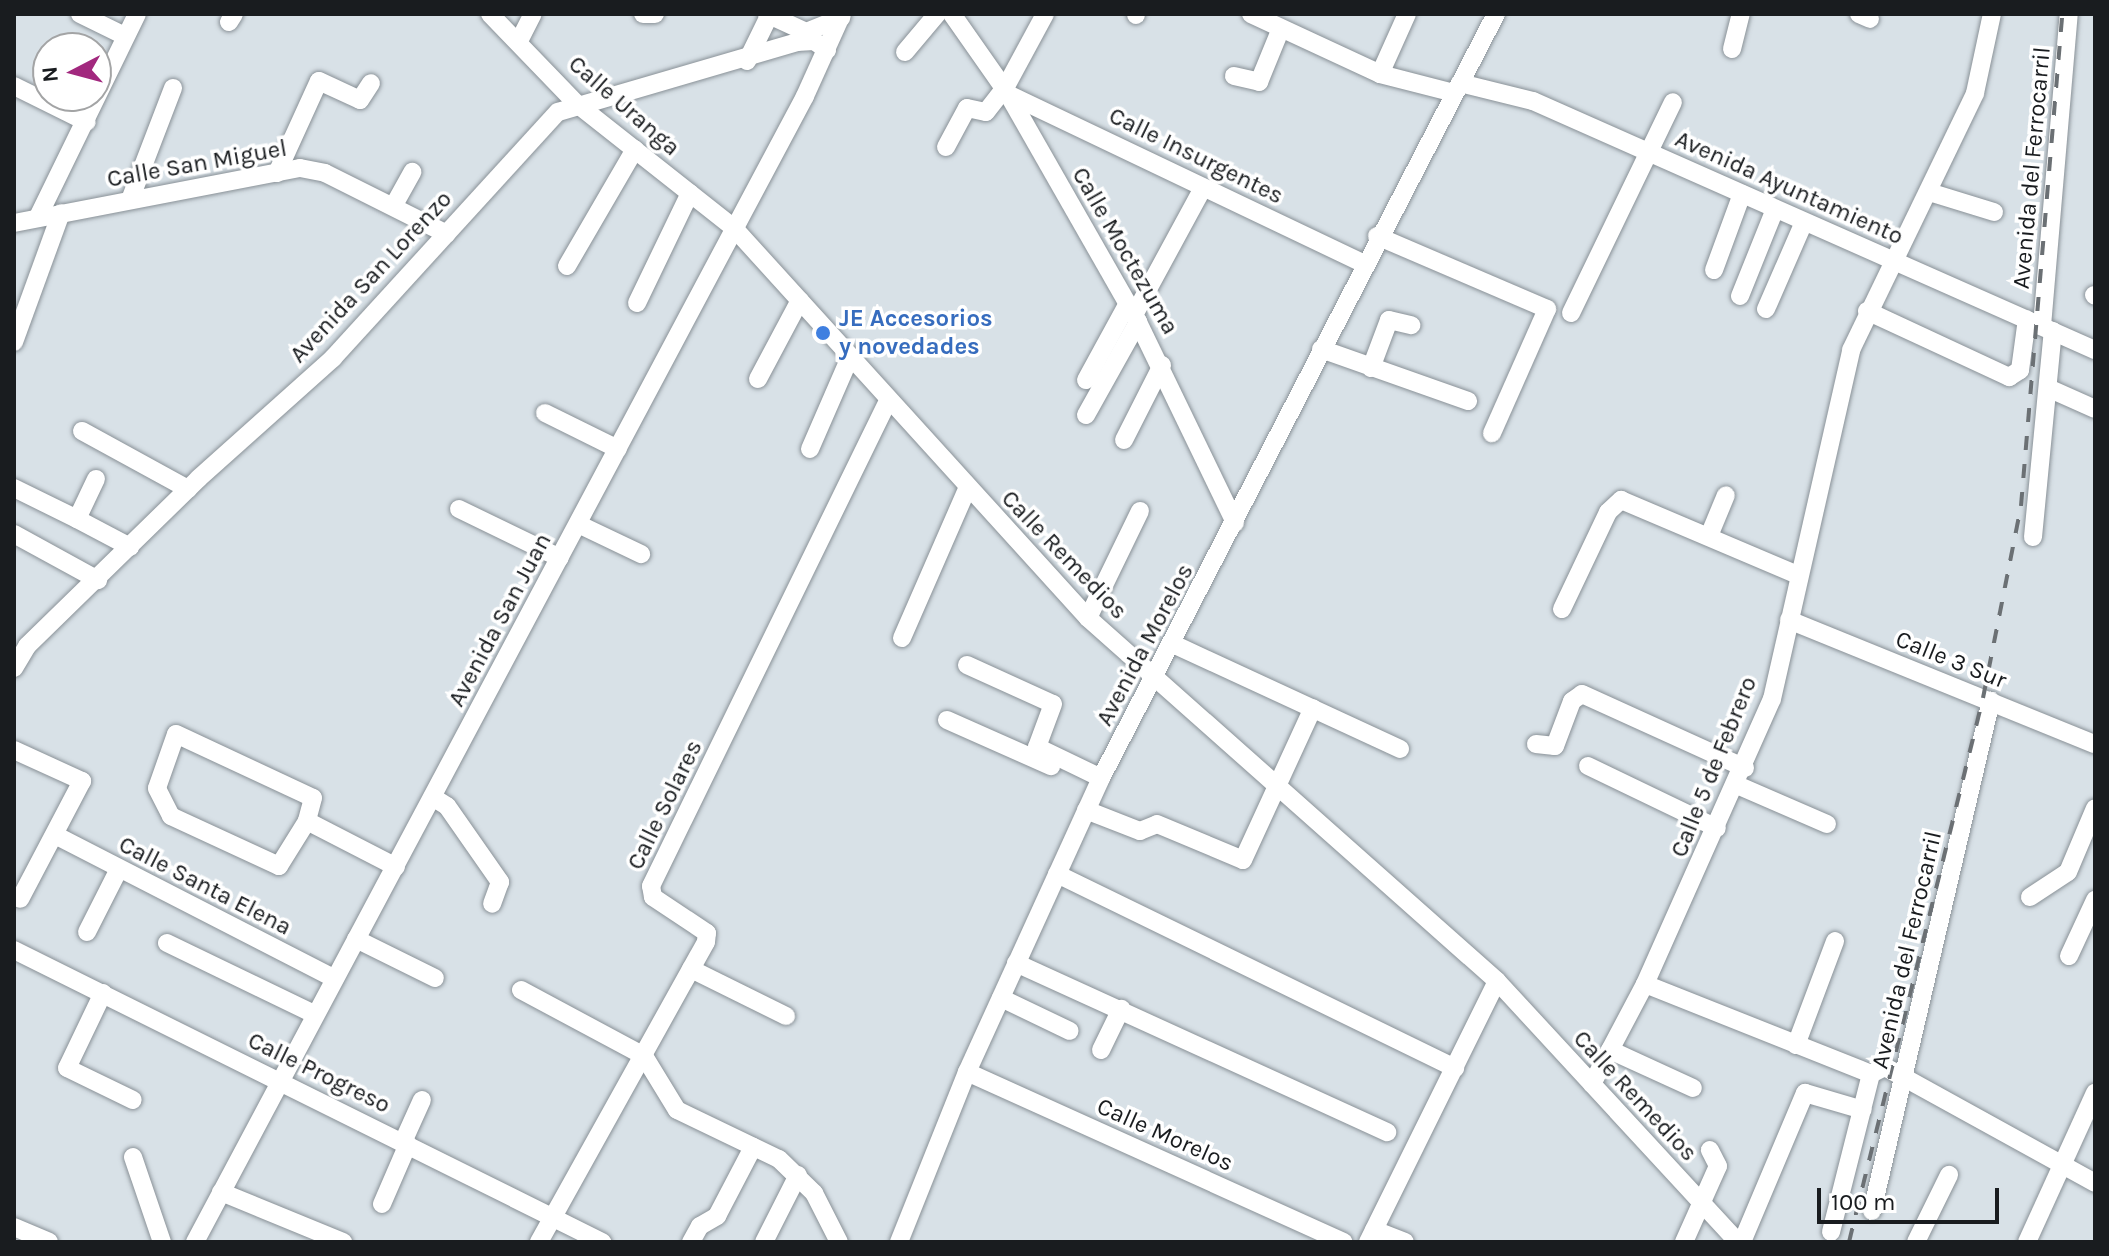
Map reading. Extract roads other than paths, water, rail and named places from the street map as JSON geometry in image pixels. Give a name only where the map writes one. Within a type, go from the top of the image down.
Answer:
[{"type":"street","points":[[80,14],[125,36]]},
{"type":"street","points":[[38,217],[137,14]]},
{"type":"street","name":"Calle Uranga","points":[[490,14],[577,104],[734,228]]},
{"type":"street","points":[[519,41],[533,14]]},
{"type":"street","points":[[643,14],[655,14]]},
{"type":"street","points":[[747,61],[769,14],[798,31],[814,31],[841,16]]},
{"type":"street","points":[[905,52],[937,14]]},
{"type":"street","name":"Calle Moctezuma","points":[[952,14],[1006,91],[1162,365],[1235,523]]},
{"type":"street","points":[[946,147],[967,108],[986,112],[1006,91],[1045,14]]},
{"type":"street","name":"Avenida Ayuntamiento","points":[[1251,14],[1380,74],[1533,101],[2095,350]]},
{"type":"street","points":[[1380,74],[1407,14]]},
{"type":"street","name":"Avenida Morelos","points":[[899,1242],[967,1072],[1099,783],[1235,523],[1363,263],[1496,14]]},
{"type":"street","points":[[1732,49],[1741,14]]},
{"type":"street","name":"Calle 5 de Febrero","points":[[1592,1084],[1645,984],[1745,768],[1772,699],[1847,362],[1867,311],[1929,192],[1975,93],[1992,14]]},
{"type":"street","name":"Avenida del Ferrocarril","points":[[2033,537],[2048,388],[2041,326],[2069,14]]},
{"type":"street","name":"Avenida San Juan","points":[[195,1242],[333,978],[434,798],[618,449],[827,50],[841,16]]},
{"type":"street","points":[[1234,76],[1259,82],[1281,28]]},
{"type":"street","name":"Avenida San Lorenzo","points":[[14,668],[27,646],[188,489],[333,358],[544,124],[577,104],[747,61],[806,40],[827,50]]},
{"type":"street","points":[[277,173],[319,81],[360,100],[371,83]]},
{"type":"street","points":[[14,86],[87,122]]},
{"type":"street","points":[[130,200],[173,88]]},
{"type":"street","name":"Calle Insurgentes","points":[[1006,91],[1363,263]]},
{"type":"street","points":[[1571,313],[1673,102]]},
{"type":"street","points":[[567,266],[635,149]]},
{"type":"street","points":[[394,205],[412,172]]},
{"type":"street","name":"Calle San Miguel","points":[[14,223],[277,173],[325,173],[447,234]]},
{"type":"street","points":[[1086,415],[1133,314],[1203,188]]},
{"type":"street","points":[[1929,192],[1994,212]]},
{"type":"street","points":[[637,303],[690,193]]},
{"type":"street","points":[[1714,270],[1742,194]]},
{"type":"street","points":[[1740,296],[1775,209]]},
{"type":"street","points":[[14,342],[61,213]]},
{"type":"street","points":[[1766,309],[1804,222]]},
{"type":"street","name":"Calle Remedios","points":[[734,228],[967,489],[1088,618],[1154,681],[1279,784],[1497,981],[1701,1204],[1740,1242],[1805,1093],[1812,1090],[1863,1110]]},
{"type":"street","points":[[1377,236],[1547,309],[1492,433]]},
{"type":"street","points":[[758,379],[800,300]]},
{"type":"street","points":[[1867,311],[2009,377],[2020,370],[2041,326]]},
{"type":"street","points":[[1086,380],[1133,314]]},
{"type":"street","points":[[1371,368],[1389,320],[1411,325]]},
{"type":"street","points":[[1321,349],[1468,401]]},
{"type":"street","points":[[810,449],[850,357]]},
{"type":"street","points":[[1124,440],[1162,365]]},
{"type":"street","points":[[2048,388],[2095,409]]},
{"type":"street","name":"Calle Solares","points":[[539,1242],[644,1056],[707,933],[653,897],[651,886],[888,401]]},
{"type":"street","points":[[545,413],[618,449]]},
{"type":"street","points":[[82,431],[188,489]]},
{"type":"street","points":[[77,519],[96,479]]},
{"type":"street","points":[[14,488],[130,547]]},
{"type":"street","points":[[902,638],[967,489]]},
{"type":"street","points":[[1709,536],[1726,495]]},
{"type":"street","points":[[1562,609],[1608,512],[1621,500],[1798,575]]},
{"type":"street","points":[[459,509],[560,558]]},
{"type":"street","points":[[1088,618],[1140,511]]},
{"type":"street","points":[[578,524],[641,554]]},
{"type":"street","points":[[14,534],[98,580]]},
{"type":"street","name":"Calle 3 Sur","points":[[1789,620],[2095,744]]},
{"type":"street","points":[[1173,644],[1400,749]]},
{"type":"street","points":[[967,665],[1048,701],[1053,709],[1037,747],[1099,783]]},
{"type":"street","points":[[1536,744],[1558,743],[1575,697],[1582,694],[1745,768]]},
{"type":"street","name":"Avenida del Ferrocarril","points":[[1872,1211],[1901,1075],[1991,701]]},
{"type":"street","points":[[1086,810],[1140,831],[1157,824],[1237,862],[1247,855],[1313,708]]},
{"type":"street","points":[[947,720],[1099,783]]},
{"type":"street","points":[[176,734],[313,798],[307,821],[279,866],[218,842],[171,816],[157,788],[176,734]]},
{"type":"street","points":[[14,750],[82,781],[20,899]]},
{"type":"street","points":[[1588,766],[1717,828]]},
{"type":"street","points":[[1737,785],[1827,824]]},
{"type":"street","points":[[434,798],[447,806],[500,882],[492,904]]},
{"type":"street","points":[[2030,897],[2068,872],[2095,808]]},
{"type":"street","points":[[307,821],[396,867]]},
{"type":"street","name":"Calle Santa Elena","points":[[55,835],[333,978]]},
{"type":"street","points":[[87,932],[119,869]]},
{"type":"street","points":[[1057,874],[1455,1068]]},
{"type":"street","points":[[2069,956],[2095,900]]},
{"type":"street","points":[[356,939],[435,978]]},
{"type":"street","points":[[1796,1045],[1835,941]]},
{"type":"street","points":[[167,943],[314,1014]]},
{"type":"street","name":"Calle Progreso","points":[[14,950],[602,1242]]},
{"type":"street","points":[[1016,963],[1387,1132]]},
{"type":"street","points":[[691,969],[786,1016]]},
{"type":"street","points":[[1405,1242],[1371,1236],[1497,981]]},
{"type":"street","points":[[1645,984],[1871,1074],[1885,1067],[2095,1183]]},
{"type":"street","points":[[521,990],[644,1056],[677,1110],[753,1147],[798,1175],[839,1242]]},
{"type":"street","points":[[103,993],[67,1068],[133,1100]]},
{"type":"street","points":[[1001,998],[1070,1031]]},
{"type":"street","points":[[1101,1050],[1121,1009]]},
{"type":"street","points":[[1610,1050],[1693,1088]]},
{"type":"street","name":"Calle Morelos","points":[[967,1072],[1343,1242]]},
{"type":"street","points":[[1831,1232],[1871,1074]]},
{"type":"street","points":[[2027,1242],[2095,1093]]},
{"type":"street","points":[[382,1204],[422,1100]]},
{"type":"street","points":[[691,1242],[700,1226],[717,1216],[753,1147]]},
{"type":"street","points":[[1684,1242],[1718,1166],[1710,1150]]},
{"type":"street","points":[[133,1157],[162,1242]]},
{"type":"street","points":[[764,1242],[798,1175]]},
{"type":"street","points":[[1916,1242],[1949,1175]]},
{"type":"street","points":[[221,1192],[343,1242]]},
{"type":"street","points":[[14,1227],[49,1242]]},
{"type":"railway","points":[[1849,1242],[1983,698],[2021,506],[2062,14]]},
{"type":"place","name":"JE Accesorios y novedades","points":[[823,333]]}]
